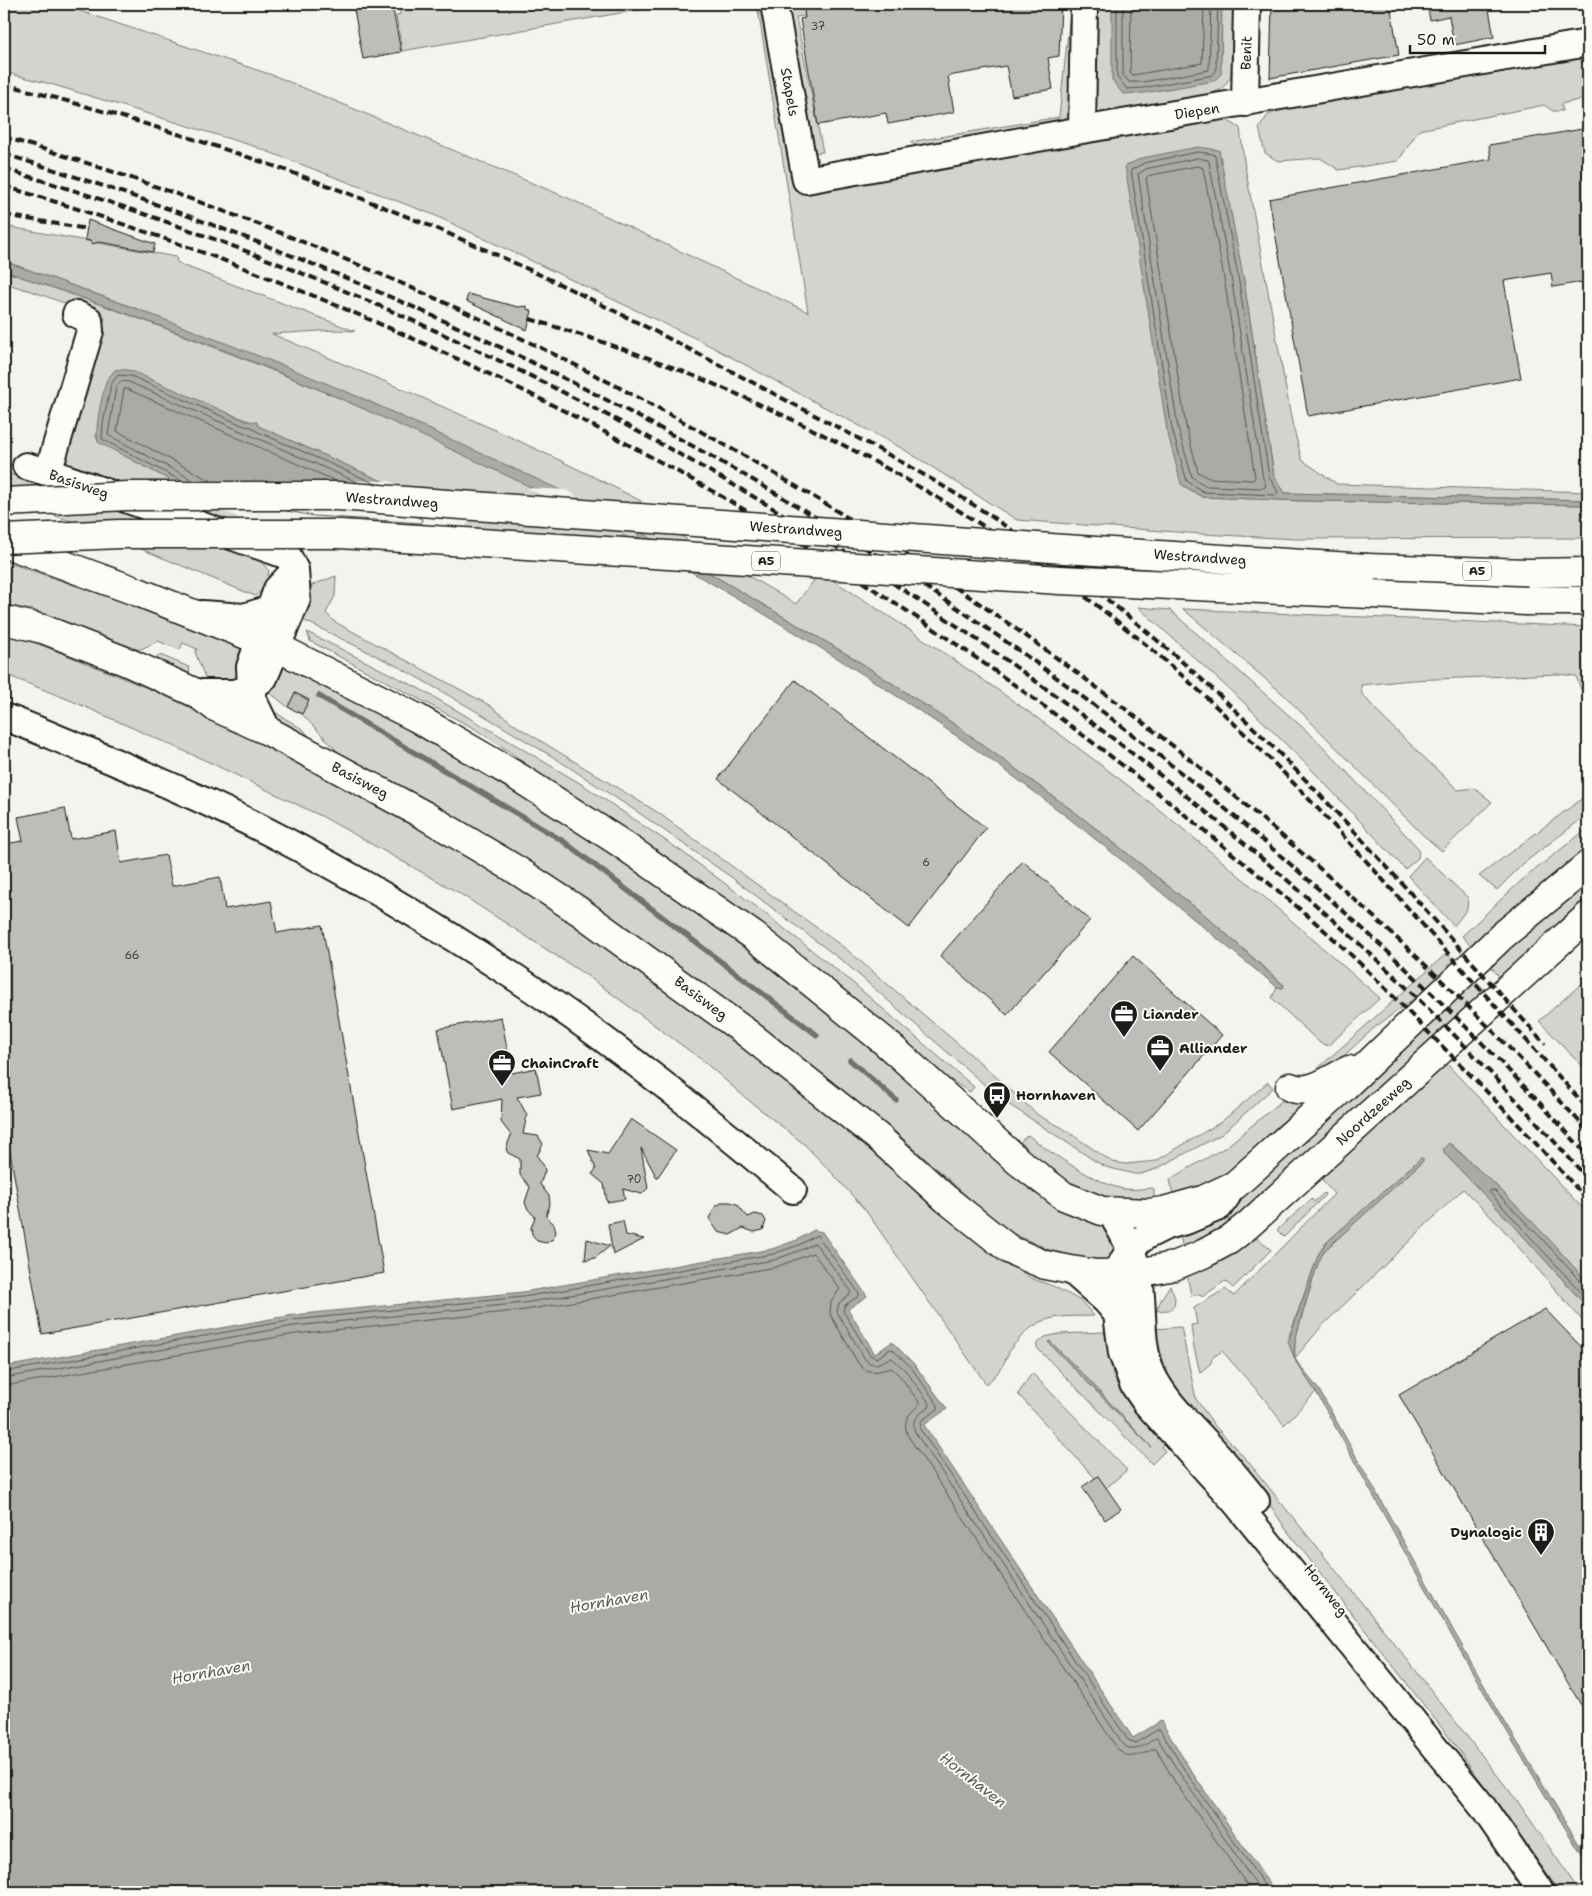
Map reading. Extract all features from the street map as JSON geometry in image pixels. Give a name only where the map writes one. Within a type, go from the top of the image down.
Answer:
[{"type":"main road","name":"Westrandweg","points":[[4,502],[127,496],[338,496],[1064,549],[1347,567],[1529,573],[1588,572]]},
{"type":"main road","name":"Westrandweg","points":[[4,539],[119,534],[340,534],[1060,580],[1464,599],[1588,601]]},
{"type":"main road","points":[[4,543],[138,592],[268,644],[348,681],[418,718],[518,777],[619,842],[754,936],[884,1041],[1019,1162],[1064,1196],[1102,1212],[1149,1213],[1182,1207],[1203,1200],[1234,1185],[1369,1063],[1502,936],[1588,865]]},
{"type":"main road","name":"Basisweg","points":[[4,620],[43,629],[125,661],[196,693],[215,707],[268,731],[424,815],[579,910],[647,958],[811,1082],[880,1138],[946,1199],[1010,1250],[1045,1265],[1071,1270],[1128,1265]]},
{"type":"main road","name":"Noordzeeweg","points":[[1128,1265],[1174,1266],[1203,1254],[1239,1232],[1588,916]]},
{"type":"main road","points":[[1290,1087],[1309,1090],[1343,1073],[1369,1063]]},
{"type":"street","name":"Stapels","points":[[774,4],[806,180]]},
{"type":"street","points":[[1082,130],[1084,4]]},
{"type":"street","name":"Benit","points":[[1245,103],[1247,4]]},
{"type":"street","name":"Diepen","points":[[806,180],[1082,130],[1588,43]]},
{"type":"street","name":"Basisweg","points":[[76,314],[89,320],[90,331],[37,470],[288,556],[295,570]]},
{"type":"street","points":[[268,731],[254,702],[251,688],[264,678],[270,609],[277,589],[295,570]]},
{"type":"street","points":[[268,644],[297,599],[295,570]]},
{"type":"street","points":[[193,614],[244,617],[270,609]]},
{"type":"street","name":"Basisweg","points":[[196,693],[235,693],[251,688]]},
{"type":"street","points":[[4,717],[159,782],[283,840],[434,926],[518,979],[628,1058],[727,1135],[793,1190]]},
{"type":"street","points":[[1128,1265],[1146,1236],[1166,1226],[1186,1221],[1219,1207],[1234,1185]]},
{"type":"street","points":[[1111,1213],[1128,1265]]},
{"type":"street","name":"Hornweg","points":[[1128,1265],[1117,1314],[1122,1353],[1133,1384],[1146,1403],[1236,1503],[1482,1806],[1541,1892]]},
{"type":"street","name":"Hornweg","points":[[1128,1265],[1150,1366],[1159,1386],[1258,1503],[1333,1600],[1450,1745],[1494,1802],[1556,1892]]},
{"type":"street","points":[[1071,1270],[1106,1300],[1117,1314]]},
{"type":"shaded area","points":[[4,4],[59,4],[275,76],[568,198],[808,312],[757,4],[764,4],[799,194],[1224,118],[1240,128],[1244,161],[1292,422],[1302,460],[1337,484],[1588,492],[1588,500],[1285,493],[1274,476],[1243,275],[1181,484],[1202,497],[1304,501],[1588,505],[1588,538],[1296,539],[1017,520],[903,449],[699,340],[434,215],[253,146],[54,85],[4,72]]},
{"type":"shaded area","points":[[399,4],[672,4],[402,51],[396,16],[400,14]]},
{"type":"shaded area","points":[[785,4],[882,4],[796,17],[823,152],[811,153]]},
{"type":"shaded area","points":[[1071,4],[1234,4],[1231,77],[1221,90],[1211,93],[1211,101],[924,150],[910,142],[1059,117]]},
{"type":"shaded area","points":[[1588,54],[1588,98],[1561,104],[1563,111],[1553,111],[1544,105],[1419,130],[1398,161],[1339,170],[1320,158],[1278,161],[1265,153],[1259,128],[1268,115],[1291,106]]},
{"type":"shaded area","points":[[4,226],[176,257],[177,262],[182,265],[355,331],[336,330],[272,334],[504,434],[641,501],[637,510],[796,604],[820,572],[903,625],[1104,767],[1204,846],[1380,998],[1328,1046],[1320,1043],[1272,998],[1277,987],[1283,988],[1284,985],[1206,916],[1080,816],[954,724],[855,659],[640,532],[636,541],[623,535],[607,561],[277,544],[113,482],[97,473],[70,468],[65,457],[105,318],[4,283],[4,271],[199,341],[391,420],[395,414],[366,400],[132,307],[4,261]],"holes":[[[115,370],[258,426],[452,512],[96,437],[106,382]]]},
{"type":"shaded area","points":[[4,472],[258,558],[269,571],[266,587],[255,596],[83,525],[4,499]]},
{"type":"shaded area","points":[[4,561],[251,646],[241,684],[220,685],[206,680],[195,652],[197,649],[183,643],[180,650],[158,641],[139,650],[36,611],[4,604]]},
{"type":"shaded area","points":[[336,576],[335,596],[326,613],[335,622],[489,705],[518,727],[657,812],[846,949],[983,1065],[1039,1116],[1061,1127],[1112,1162],[1126,1164],[1156,1161],[1221,1122],[1268,1082],[1273,1088],[1222,1134],[1156,1169],[1141,1174],[1134,1174],[1106,1167],[1095,1161],[1002,1100],[844,962],[731,877],[642,815],[558,760],[488,718],[399,667],[301,619],[312,585]]},
{"type":"shaded area","points":[[1138,607],[1170,610],[1318,741],[1419,849],[1418,858],[1405,869],[1311,769],[1240,699]]},
{"type":"shaded area","points":[[1183,609],[1588,627],[1588,709],[1576,676],[1557,674],[1412,680],[1361,685],[1362,694],[1383,718],[1458,790],[1474,788],[1492,802],[1442,851],[1423,835],[1283,694]]},
{"type":"shaded area","points":[[307,632],[420,689],[499,735],[583,785],[681,851],[758,908],[847,978],[974,1087],[970,1092],[935,1070],[510,752],[475,729],[310,641]]},
{"type":"shaded area","points":[[4,633],[44,646],[155,691],[242,731],[360,793],[577,922],[792,1082],[997,1258],[1033,1279],[1053,1286],[1081,1301],[1094,1316],[1054,1318],[1037,1324],[1028,1330],[1013,1346],[1000,1369],[986,1384],[866,1211],[804,1144],[702,1060],[589,977],[459,893],[323,817],[211,763],[72,701],[4,674]]},
{"type":"shaded area","points":[[160,655],[189,667],[190,674],[155,658]]},
{"type":"shaded area","points":[[281,660],[416,732],[501,782],[557,817],[691,908],[840,1024],[1031,1189],[1063,1209],[1096,1222],[1106,1229],[1118,1244],[1116,1259],[1104,1261],[1065,1255],[1012,1233],[987,1214],[892,1129],[804,1062],[401,790],[339,753],[302,714],[308,700],[295,693],[288,707],[265,689]]},
{"type":"shaded area","points":[[268,708],[304,730],[314,743],[288,728]]},
{"type":"shaded area","points":[[1588,794],[1588,814],[1524,863],[1497,890],[1479,876]]},
{"type":"shaded area","points":[[1588,828],[1588,854],[1473,948],[1462,936],[1522,880]]},
{"type":"shaded area","points":[[1425,857],[1468,898],[1467,909],[1454,926],[1408,876]]},
{"type":"shaded area","points":[[1588,878],[1588,898],[1502,980],[1487,962]]},
{"type":"shaded area","points":[[1447,953],[1458,964],[1374,1028],[1323,1075],[1306,1079]]},
{"type":"shaded area","points":[[1588,978],[1588,1072],[1539,1021]]},
{"type":"shaded area","points":[[1476,981],[1487,992],[1244,1216],[1183,1250],[1179,1229],[1228,1207],[1255,1186]]},
{"type":"shaded area","points":[[1445,1062],[1588,1214],[1588,1283],[1487,1177],[1451,1144],[1445,1154],[1518,1230],[1588,1308],[1588,1327],[1500,1226],[1463,1189],[1322,1326],[1295,1358],[1295,1340],[1318,1263],[1324,1251],[1423,1161],[1421,1158],[1327,1242],[1319,1253],[1289,1336],[1296,1362],[1316,1392],[1284,1425],[1262,1396],[1222,1351],[1212,1358],[1211,1363],[1200,1373],[1191,1325],[1197,1324],[1194,1308],[1225,1289],[1234,1296],[1334,1194],[1322,1180],[1339,1156]]},
{"type":"shaded area","points":[[1284,1099],[1305,1102],[1227,1173],[1192,1190],[1173,1196],[1170,1179],[1226,1147]]},
{"type":"shaded area","points":[[1028,1135],[1061,1159],[1101,1181],[1124,1189],[1154,1189],[1154,1199],[1112,1199],[1080,1190],[1043,1170],[1020,1142]]},
{"type":"shaded area","points":[[1324,1193],[1325,1195],[1284,1237],[1277,1230],[1312,1199],[1314,1202]]},
{"type":"shaded area","points":[[1258,1238],[1271,1250],[1233,1288],[1225,1281],[1202,1297],[1200,1294],[1191,1296],[1187,1274]]},
{"type":"shaded area","points":[[1170,1285],[1175,1298],[1174,1306],[1169,1310],[1156,1311],[1162,1298]]},
{"type":"shaded area","points":[[1181,1327],[1196,1399],[1215,1426],[1246,1459],[1406,1658],[1518,1802],[1580,1892],[1560,1892],[1452,1741],[1285,1528],[1253,1478],[1182,1395],[1169,1376],[1161,1355],[1155,1329]]},
{"type":"shaded area","points":[[1104,1332],[1113,1374],[1122,1394],[1135,1411],[1165,1442],[1161,1446],[1165,1451],[1152,1464],[1038,1349],[1036,1345],[1045,1337],[1059,1334]],"holes":[[[1048,1342],[1086,1377],[1151,1447]]]},
{"type":"shaded area","points":[[1032,1373],[1127,1470],[1105,1489],[1018,1394]]},
{"type":"water","points":[[1112,4],[1222,4],[1221,74],[1214,81],[1144,93],[1123,94],[1112,80]]},
{"type":"water","points":[[1198,147],[1219,150],[1243,275],[1274,476],[1285,493],[1588,500],[1588,505],[1304,501],[1202,497],[1181,484],[1167,430],[1125,166],[1142,158]]},
{"type":"water","points":[[4,261],[132,307],[287,367],[366,400],[573,496],[567,504],[374,414],[271,369],[158,325],[4,271]]},
{"type":"water","points":[[115,370],[132,371],[246,421],[257,422],[258,426],[452,512],[238,513],[228,511],[98,442],[98,422],[107,381]]},
{"type":"water","points":[[640,532],[855,659],[954,724],[1080,816],[1206,916],[1284,986],[1283,988],[1277,987],[1080,827],[1000,766],[840,660],[718,587],[636,541]]},
{"type":"water","points":[[1449,1143],[1498,1187],[1548,1238],[1588,1283],[1588,1308],[1518,1230],[1445,1154],[1443,1149]]},
{"type":"water","points":[[1423,1158],[1423,1161],[1324,1251],[1305,1302],[1294,1347],[1294,1355],[1319,1390],[1499,1712],[1588,1859],[1588,1865],[1483,1690],[1316,1392],[1296,1362],[1288,1342],[1319,1253],[1327,1242]]},
{"type":"water","points":[[814,1230],[822,1232],[867,1296],[848,1309],[875,1354],[892,1342],[914,1364],[947,1409],[924,1425],[1133,1738],[1161,1721],[1191,1771],[1275,1892],[4,1892],[4,1367],[293,1315],[523,1292],[772,1249],[797,1240]]},
{"type":"water","points":[[1050,1341],[1086,1377],[1151,1447],[1048,1342]]},
{"type":"pier","points":[[164,480],[389,481],[453,510],[468,521],[462,539],[241,523],[236,516]]},
{"type":"pier","points":[[527,488],[566,490],[575,496],[567,507]]},
{"type":"building","points":[[353,4],[392,4],[401,52],[363,59]]},
{"type":"building","points":[[803,4],[1061,4],[1059,56],[1048,58],[1053,89],[1012,96],[1006,66],[948,76],[954,112],[888,124],[886,113],[818,125],[800,19],[805,18]]},
{"type":"building","points":[[1272,4],[1390,4],[1399,55],[1270,78]]},
{"type":"building","points":[[1427,4],[1488,4],[1494,37],[1454,45],[1449,16],[1430,20]]},
{"type":"building","points":[[1588,128],[1588,281],[1553,287],[1551,273],[1504,281],[1521,378],[1308,416],[1269,199],[1491,159],[1489,145]]},
{"type":"building","points":[[88,220],[155,244],[153,252],[100,242],[91,244],[91,241],[85,240]]},
{"type":"building","points":[[468,294],[518,307],[527,306],[527,309],[532,311],[527,330],[466,301]]},
{"type":"building","points":[[795,680],[986,828],[909,928],[718,779]]},
{"type":"building","points":[[295,693],[309,700],[302,714],[288,707]]},
{"type":"building","points":[[65,808],[71,839],[116,831],[121,863],[166,855],[172,886],[220,877],[225,909],[271,901],[277,933],[322,925],[384,1273],[42,1334],[4,1118],[4,844],[23,841],[18,817]]},
{"type":"building","points":[[1023,861],[1090,920],[1007,1015],[940,956]]},
{"type":"building","points":[[1133,956],[1222,1035],[1138,1131],[1049,1052]]},
{"type":"building","points":[[501,1017],[512,1073],[536,1068],[541,1093],[517,1097],[527,1115],[523,1134],[538,1136],[543,1144],[537,1156],[545,1171],[540,1184],[549,1196],[550,1204],[546,1216],[554,1224],[556,1232],[553,1239],[546,1243],[537,1241],[532,1234],[531,1228],[535,1217],[527,1208],[525,1202],[530,1187],[520,1175],[520,1159],[508,1153],[506,1149],[511,1135],[501,1122],[502,1099],[453,1109],[438,1029]]},
{"type":"building","points":[[631,1119],[676,1150],[657,1178],[641,1148],[648,1188],[642,1194],[623,1189],[625,1199],[607,1202],[604,1184],[592,1174],[596,1169],[588,1150],[608,1154]]},
{"type":"building","points":[[723,1202],[737,1204],[748,1217],[755,1214],[763,1216],[766,1221],[763,1230],[754,1232],[743,1228],[730,1235],[718,1232],[709,1218],[716,1206]]},
{"type":"building","points":[[623,1221],[626,1235],[644,1239],[613,1255],[608,1224]]},
{"type":"building","points":[[587,1239],[610,1246],[595,1258],[585,1260]]},
{"type":"building","name":"Dynalogic","points":[[1545,1309],[1588,1354],[1588,1717],[1399,1395]]},
{"type":"building","points":[[1098,1476],[1121,1509],[1105,1520],[1082,1487]]},
{"type":"waterway","points":[[319,696],[563,841],[817,1035]]},
{"type":"waterway","points":[[850,1060],[896,1100]]},
{"type":"railway","points":[[4,84],[127,118],[248,157],[368,201],[486,250],[591,299],[693,351],[954,492],[1068,570],[1132,619],[1257,731],[1307,781],[1404,885],[1545,1044]]},
{"type":"railway","points":[[4,137],[179,195],[351,262],[519,337],[683,421],[842,514],[996,615],[1145,724],[1288,841],[1366,910],[1480,1018],[1588,1131]]},
{"type":"railway","points":[[4,154],[175,211],[342,276],[507,350],[667,432],[823,522],[974,619],[1120,725],[1260,838],[1346,913],[1430,991],[1510,1072],[1588,1156]]},
{"type":"railway","points":[[4,169],[194,232],[379,306],[559,390],[735,486],[904,591],[1068,705],[1225,828],[1404,985],[1485,1066],[1588,1179]]},
{"type":"railway","points":[[4,186],[169,240],[331,303],[489,374],[644,453],[794,539],[940,633],[1081,734],[1292,902],[1347,951],[1395,998],[1510,1116],[1588,1201]]},
{"type":"railway","points":[[4,215],[87,229]]},
{"type":"railway","points":[[530,319],[604,342],[677,369],[749,399],[820,433],[889,470],[957,510],[1023,552],[1087,598],[1207,698],[1266,755],[1349,843],[1588,1109]]},
{"type":"place","name":"Liander","points":[[1124,1038]]},
{"type":"place","name":"Alliander","points":[[1160,1072]]},
{"type":"place","name":"ChainCraft","points":[[502,1087]]},
{"type":"place","name":"Hornhaven","points":[[997,1119]]},
{"type":"place","name":"Dynalogic","points":[[1541,1556]]}]
